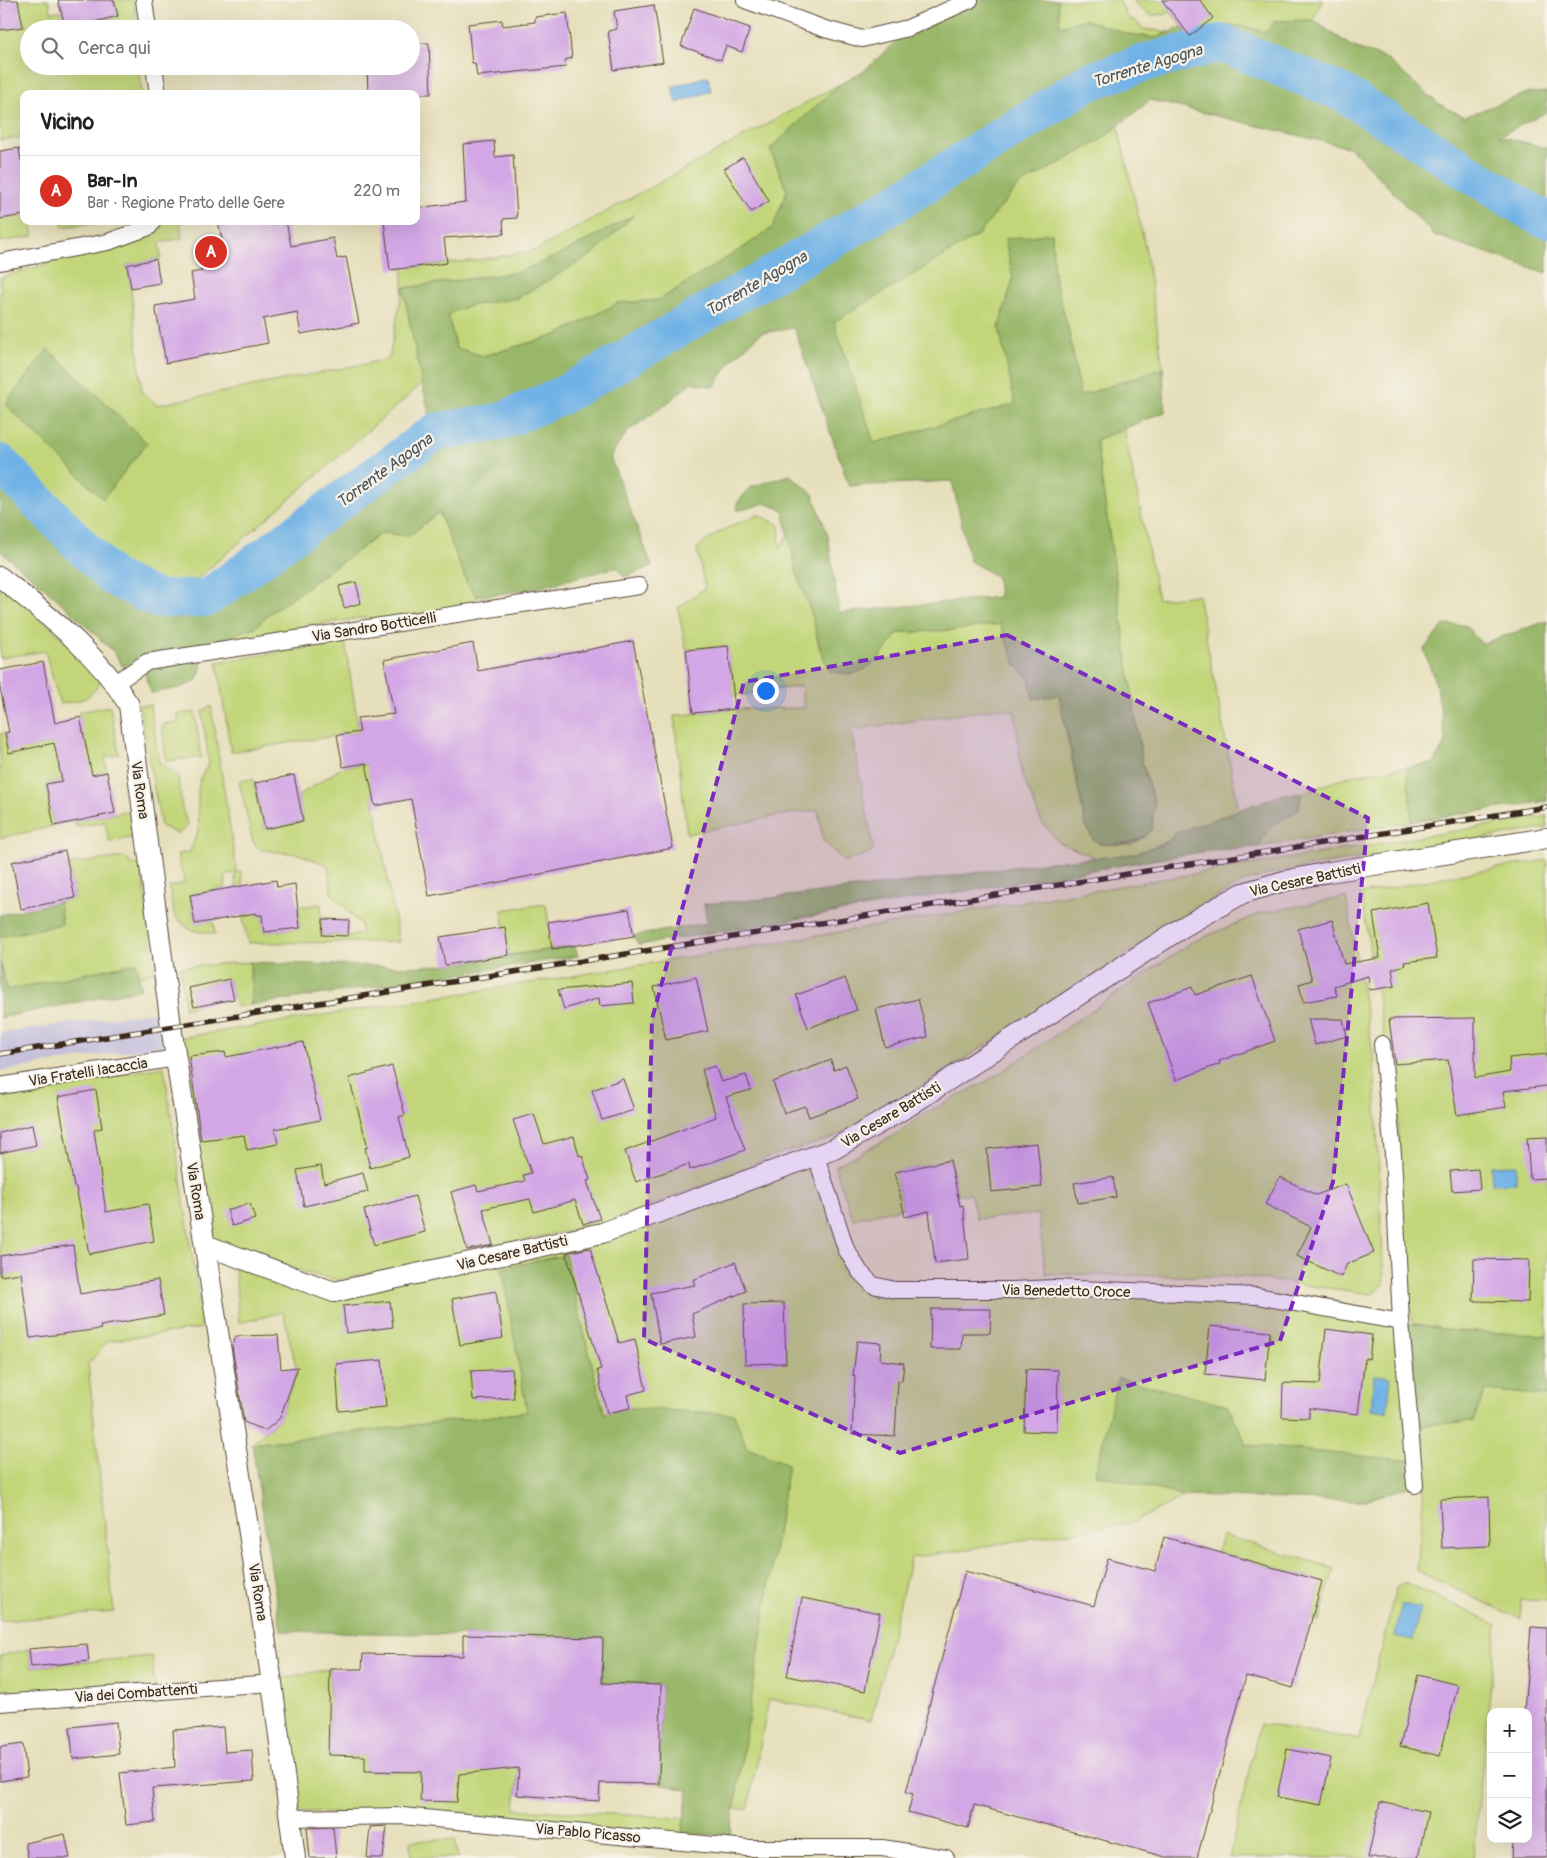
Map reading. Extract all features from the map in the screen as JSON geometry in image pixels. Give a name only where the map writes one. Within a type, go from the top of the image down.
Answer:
[{"type":"street","points":[[144,0],[147,20]]},
{"type":"street","points":[[745,0],[826,29],[862,39],[908,28],[970,0]]},
{"type":"street","points":[[155,75],[157,90]]},
{"type":"street","points":[[0,262],[108,242],[150,225]]},
{"type":"street","name":"Via Roma","points":[[0,577],[71,634],[116,683],[129,705],[176,1058],[272,1683],[295,1858]]},
{"type":"street","name":"Via Sandro Botticelli","points":[[116,683],[147,662],[639,586]]},
{"type":"street","name":"Via Cesare Battisti","points":[[205,1245],[334,1292],[602,1233],[834,1149],[907,1107],[1183,926],[1243,893],[1284,881],[1329,872],[1547,838]]},
{"type":"street","points":[[1382,1044],[1393,1154],[1401,1322],[1415,1485]]},
{"type":"street","name":"Via Fratelli Iacaccia","points":[[0,1086],[176,1058]]},
{"type":"street","name":"Via Benedetto Croce","points":[[816,1156],[846,1249],[860,1272],[873,1285],[895,1290],[1054,1288],[1257,1296],[1401,1322]]},
{"type":"street","name":"Via dei Combattenti","points":[[0,1704],[272,1683]]},
{"type":"street","name":"Via Pablo Picasso","points":[[290,1818],[402,1816],[747,1848],[882,1848],[946,1858]]},
{"type":"highlighted area","points":[[1007,635],[1368,818],[1333,1182],[1280,1341],[900,1453],[644,1339],[652,1019],[744,682]]},
{"type":"shaded area","points":[[161,1011],[166,1045],[0,1071],[0,1033]]},
{"type":"green space","points":[[49,0],[51,12],[61,11],[64,20],[21,20],[18,1]]},
{"type":"green space","points":[[114,0],[133,0],[136,20],[103,20],[118,16]]},
{"type":"green space","points":[[977,0],[1058,0],[1060,26],[1085,19],[1127,34],[1156,38],[1182,27],[1193,38],[1228,25],[1266,32],[1275,21],[1313,20],[1351,46],[1385,58],[1439,104],[1464,117],[1527,93],[1547,92],[1547,112],[1499,136],[1547,148],[1547,206],[1540,204],[1433,139],[1349,80],[1255,45],[1222,39],[1143,59],[1087,78],[890,199],[561,391],[498,417],[433,428],[422,384],[403,288],[519,272],[559,255],[634,215],[593,254],[518,298],[468,306],[448,314],[456,348],[483,356],[557,335],[618,303],[659,300],[773,227],[787,191],[770,149],[840,84],[864,71],[908,30]]},
{"type":"green space","points":[[1058,0],[1119,0],[1127,17],[1144,29],[1169,32],[1156,38],[1127,34],[1108,28],[1059,26]]},
{"type":"green space","points":[[1134,0],[1323,0],[1313,20],[1275,21],[1266,32],[1246,27],[1208,33],[1193,38],[1170,11],[1165,15],[1152,16],[1137,6]]},
{"type":"green space","points":[[20,26],[20,75],[139,75],[141,90],[20,90],[20,138],[0,140],[0,30]]},
{"type":"green space","points":[[1223,46],[1342,97],[1539,219],[1547,221],[1547,273],[1434,235],[1351,148],[1150,100],[1101,140],[1018,186],[978,235],[834,322],[874,443],[1015,404],[999,328],[1013,279],[1005,239],[1052,233],[1054,277],[1069,332],[1080,396],[1163,368],[1165,412],[1096,440],[1142,763],[1154,802],[1152,829],[1140,839],[1122,844],[1100,844],[1093,839],[1086,826],[1059,695],[1033,699],[1029,678],[1016,664],[1000,624],[954,630],[898,633],[878,659],[865,669],[850,674],[830,672],[821,653],[812,615],[797,574],[783,510],[765,503],[738,511],[737,503],[751,487],[790,475],[813,494],[828,536],[839,613],[999,597],[997,577],[970,561],[952,481],[849,486],[794,328],[761,333],[731,361],[714,387],[692,382],[670,401],[627,432],[610,457],[652,566],[624,577],[617,567],[532,589],[477,597],[467,583],[439,512],[409,536],[382,533],[266,616],[257,626],[207,644],[141,655],[123,667],[114,652],[43,586],[0,551],[0,469],[111,580],[156,603],[207,600],[437,437],[500,424],[564,397],[896,205],[1090,84],[1144,66]]},
{"type":"green space","points":[[840,84],[770,149],[787,191],[773,227],[659,300],[618,303],[557,335],[483,356],[456,348],[447,314],[468,306],[518,298],[559,255],[519,272],[403,288],[403,268],[478,260],[536,250]]},
{"type":"green space","points":[[1118,126],[1145,246],[1163,368],[1080,396],[1069,332],[1054,277],[1052,234],[1005,239],[1013,279],[999,328],[1016,404],[874,443],[834,322],[978,235],[1018,186],[1101,140]]},
{"type":"green space","points":[[20,216],[20,225],[32,225],[34,236],[0,242],[0,219]]},
{"type":"green space","points":[[62,225],[80,225],[63,227]]},
{"type":"green space","points":[[150,225],[180,225],[182,238],[159,243],[161,258],[127,265],[142,392],[157,405],[389,359],[403,288],[422,384],[188,587],[139,584],[86,539],[0,452],[0,278],[86,252]]},
{"type":"green space","points":[[48,349],[147,443],[103,499],[5,404]]},
{"type":"green space","points":[[1124,429],[1158,599],[1198,595],[1239,811],[1176,833],[1169,841],[1134,854],[1096,858],[1058,842],[1041,821],[1021,771],[1015,712],[1001,708],[851,730],[874,851],[845,862],[823,841],[818,810],[776,816],[687,834],[674,716],[735,709],[804,708],[801,686],[733,696],[728,646],[686,650],[678,608],[705,588],[697,549],[726,529],[759,515],[779,525],[780,549],[789,533],[797,574],[812,615],[820,650],[880,657],[898,633],[954,630],[1000,624],[1016,664],[1029,678],[1033,699],[1059,694],[1086,826],[1100,844],[1131,844],[1144,837],[1154,802],[1142,763],[1096,440]]},
{"type":"green space","points":[[439,512],[467,583],[477,597],[475,605],[369,621],[366,617],[266,633],[265,639],[207,644],[257,626],[266,616],[382,533],[409,536]]},
{"type":"green space","points":[[0,581],[95,669],[100,683],[91,694],[78,701],[60,704],[45,651],[0,658]]},
{"type":"green space","points":[[1547,621],[1547,801],[1412,821],[1407,767],[1434,763],[1446,741],[1437,688],[1424,649],[1444,625],[1465,625],[1482,644]]},
{"type":"green space","points":[[345,642],[359,732],[231,752],[217,662]]},
{"type":"green space","points":[[203,657],[200,673],[195,682],[179,688],[151,693],[145,672],[149,666]]},
{"type":"green space","points":[[139,705],[150,705],[159,762],[178,777],[182,808],[188,825],[178,834],[161,826]]},
{"type":"green space","points":[[110,706],[119,754],[105,757],[107,772],[46,784],[54,826],[0,838],[0,734],[5,733],[9,752],[54,743],[80,717],[79,712]]},
{"type":"green space","points":[[211,706],[237,873],[241,871],[246,907],[255,905],[257,915],[262,915],[264,932],[300,928],[298,907],[321,904],[322,935],[348,936],[362,934],[360,924],[331,893],[328,865],[298,854],[261,850],[253,842],[239,781],[253,779],[265,829],[303,821],[298,796],[343,767],[367,764],[399,942],[248,943],[235,880],[236,873],[226,875],[225,888],[190,895],[195,923],[213,920],[215,934],[191,930],[175,917],[169,887],[185,883],[177,854],[190,852],[198,830],[198,788],[203,772],[209,765],[202,712]]},
{"type":"green space","points":[[195,712],[201,757],[166,761],[162,724],[179,722],[178,714]]},
{"type":"green space","points":[[1407,767],[1412,821],[1257,847],[1273,825],[1298,810],[1302,793],[1353,775]]},
{"type":"green space","points":[[1302,793],[1298,810],[1273,825],[1257,847],[1213,850],[638,945],[634,936],[707,923],[704,904],[764,899],[940,878],[1041,863],[1134,854],[1168,842],[1176,833],[1283,794]]},
{"type":"green space","points":[[132,810],[135,837],[109,842],[105,822],[76,827],[75,821]]},
{"type":"green space","points":[[1547,816],[1547,828],[1282,871],[1246,881],[1210,901],[883,1111],[830,1139],[771,1156],[719,1179],[597,1226],[338,1280],[309,1274],[208,1237],[178,1038],[548,980]]},
{"type":"green space","points":[[125,857],[131,864],[141,865],[155,971],[139,977],[135,963],[7,990],[0,962],[0,937],[62,924],[59,902],[75,898],[68,864]]},
{"type":"green space","points":[[1547,860],[1547,1335],[1455,1331],[1412,1323],[1403,1226],[1397,1117],[1361,894],[1444,877]]},
{"type":"green space","points":[[1346,897],[1374,1059],[1384,1284],[1373,1294],[1244,1277],[1046,1274],[1038,1214],[977,1219],[970,1193],[958,1196],[950,1160],[895,1172],[903,1208],[853,1219],[835,1166],[895,1135],[921,1116],[994,1077],[1192,942],[1262,913]]},
{"type":"green space","points":[[59,902],[62,924],[0,937],[0,915]]},
{"type":"green space","points":[[546,904],[552,949],[509,955],[502,910]]},
{"type":"green space","points":[[575,946],[578,956],[251,1005],[250,962],[404,967],[445,965]]},
{"type":"green space","points":[[0,962],[7,990],[136,963],[141,989],[0,1018]]},
{"type":"green space","points":[[250,962],[251,1005],[236,1007],[229,979],[190,988],[194,1007],[185,1009],[180,967]]},
{"type":"green space","points":[[164,1067],[203,1328],[108,1341],[88,1364],[114,1612],[0,1621],[0,1095]]},
{"type":"green space","points":[[816,1156],[846,1249],[873,1285],[1257,1296],[1401,1322],[1413,1461],[1247,1445],[1228,1406],[1095,1474],[1184,1496],[1134,1522],[911,1558],[871,1720],[769,1699],[748,1809],[734,1809],[788,1464],[631,1408],[604,1413],[565,1255],[502,1268],[528,1412],[251,1444],[280,1418],[297,1371],[283,1312],[239,1323],[234,1256],[334,1292],[602,1233]]},
{"type":"green space","points":[[565,1255],[604,1413],[630,1408],[734,1414],[747,1448],[788,1464],[730,1835],[682,1834],[688,1790],[659,1784],[661,1685],[602,1683],[603,1638],[281,1631],[252,1444],[527,1412],[502,1268]]},
{"type":"green space","points":[[1401,1322],[1455,1331],[1547,1335],[1547,1396],[1486,1390],[1473,1421],[1409,1426]]},
{"type":"green space","points":[[1118,1378],[1228,1406],[1247,1445],[1413,1461],[1414,1485],[1362,1501],[1184,1496],[1095,1474]]},
{"type":"green space","points":[[1486,1390],[1547,1396],[1547,1601],[1521,1600],[1520,1619],[1417,1571],[1424,1490],[1423,1425],[1473,1421]]},
{"type":"green space","points":[[1222,1535],[1334,1568],[1319,1622],[1311,1620],[1322,1581],[1217,1552]]},
{"type":"green space","points":[[1405,1582],[1497,1625],[1473,1858],[1229,1858],[1260,1724],[1359,1739],[1396,1588]]},
{"type":"green space","points":[[29,1649],[31,1667],[152,1656],[156,1692],[0,1703],[0,1656]]},
{"type":"green space","points":[[330,1669],[328,1755],[365,1756],[365,1771],[421,1772],[519,1768],[515,1809],[684,1818],[682,1834],[298,1811],[283,1678]]},
{"type":"green space","points":[[455,1839],[458,1858],[411,1858],[410,1841]]},
{"type":"water","points":[[708,76],[711,91],[677,103],[672,87]]},
{"type":"water","points":[[1516,1165],[1516,1183],[1492,1184],[1491,1166]]},
{"type":"water","points":[[1374,1375],[1391,1377],[1387,1412],[1371,1410]]},
{"type":"water","points":[[1402,1604],[1420,1608],[1413,1640],[1395,1636]]},
{"type":"building","points":[[0,0],[18,0],[22,20],[20,20],[20,27],[0,30]]},
{"type":"building","points":[[58,0],[114,0],[118,16],[102,20],[64,20]]},
{"type":"building","points":[[1162,0],[1200,0],[1213,18],[1190,36]]},
{"type":"building","points":[[654,5],[663,62],[614,70],[608,31],[617,29],[614,11]]},
{"type":"building","points":[[694,8],[750,28],[742,52],[726,46],[721,60],[681,46]]},
{"type":"building","points":[[567,13],[572,58],[565,60],[566,67],[477,76],[475,63],[472,63],[468,24],[502,20],[503,26],[535,22],[535,17]]},
{"type":"building","points":[[420,43],[429,43],[431,94],[420,94],[420,90],[368,90],[367,75],[420,75]]},
{"type":"building","points":[[494,141],[495,157],[513,155],[517,218],[503,219],[504,234],[444,238],[447,263],[390,270],[384,225],[420,225],[420,208],[466,202],[463,144]]},
{"type":"building","points":[[19,148],[20,216],[0,219],[0,151]]},
{"type":"building","points":[[743,157],[769,201],[751,212],[724,169]]},
{"type":"building","points":[[219,225],[287,225],[291,246],[333,238],[337,259],[346,257],[359,323],[301,334],[297,312],[263,319],[268,343],[166,363],[155,306],[195,299],[191,273],[202,271],[198,248],[223,244]]},
{"type":"building","points":[[156,259],[160,283],[131,288],[127,265]]},
{"type":"building","points":[[356,582],[361,603],[344,608],[339,586]]},
{"type":"building","points":[[633,641],[673,848],[429,896],[411,799],[375,806],[366,763],[343,767],[337,735],[360,732],[357,718],[394,714],[384,660],[473,643],[478,671]]},
{"type":"building","points":[[728,646],[735,709],[693,713],[686,650]]},
{"type":"building","points":[[43,662],[55,723],[80,717],[92,775],[107,772],[115,813],[54,826],[46,784],[62,781],[54,743],[9,753],[5,733],[9,732],[0,688],[0,670]]},
{"type":"building","points":[[294,775],[303,821],[265,829],[255,783]]},
{"type":"building","points":[[65,851],[75,898],[21,909],[12,862]]},
{"type":"building","points":[[276,880],[277,887],[295,884],[300,928],[264,932],[262,915],[257,915],[256,913],[195,924],[190,895]]},
{"type":"building","points":[[1428,903],[1437,958],[1404,962],[1405,965],[1392,969],[1395,986],[1370,990],[1368,976],[1334,986],[1337,996],[1303,1002],[1299,984],[1312,980],[1298,929],[1332,920],[1344,964],[1380,958],[1373,913]]},
{"type":"building","points":[[629,909],[634,936],[552,949],[548,922]]},
{"type":"building","points":[[323,919],[349,920],[348,936],[322,935]]},
{"type":"building","points":[[505,927],[509,955],[445,965],[440,937]]},
{"type":"building","points":[[1252,976],[1275,1041],[1219,1061],[1220,1064],[1176,1080],[1148,1003],[1192,987],[1195,995]]},
{"type":"building","points":[[696,977],[708,1031],[666,1040],[654,987]]},
{"type":"building","points":[[845,978],[857,1010],[808,1028],[796,995]]},
{"type":"building","points":[[229,979],[234,999],[194,1007],[189,988]]},
{"type":"building","points":[[632,983],[634,1003],[600,1006],[599,998],[564,1009],[558,990]]},
{"type":"building","points":[[918,999],[928,1037],[885,1047],[876,1009]]},
{"type":"building","points":[[1475,1018],[1475,1078],[1510,1072],[1509,1058],[1547,1054],[1547,1086],[1503,1091],[1506,1107],[1457,1115],[1448,1060],[1395,1064],[1389,1019]]},
{"type":"building","points":[[1308,1019],[1343,1019],[1347,1036],[1315,1045]]},
{"type":"building","points":[[303,1042],[320,1120],[275,1129],[278,1144],[247,1150],[244,1135],[201,1140],[189,1056],[225,1052],[226,1057]]},
{"type":"building","points":[[831,1060],[834,1070],[846,1065],[858,1099],[809,1117],[805,1106],[784,1113],[773,1082]]},
{"type":"building","points":[[392,1066],[405,1115],[399,1117],[409,1157],[370,1168],[365,1148],[368,1147],[349,1078]]},
{"type":"building","points":[[715,1066],[721,1082],[746,1075],[751,1090],[726,1097],[745,1150],[690,1170],[689,1164],[636,1182],[625,1151],[716,1117],[702,1070]]},
{"type":"building","points":[[623,1079],[634,1110],[602,1120],[592,1090]]},
{"type":"building","points":[[96,1090],[102,1128],[94,1130],[106,1212],[148,1204],[154,1241],[89,1254],[76,1187],[74,1187],[58,1097]]},
{"type":"building","points":[[534,1114],[544,1144],[574,1136],[579,1156],[582,1155],[590,1180],[587,1181],[600,1219],[583,1224],[575,1200],[534,1212],[530,1199],[483,1209],[493,1245],[467,1250],[451,1192],[476,1185],[478,1191],[525,1181],[523,1175],[531,1173],[513,1120]]},
{"type":"building","points":[[32,1125],[36,1145],[0,1153],[0,1133]]},
{"type":"building","points":[[1547,1137],[1547,1178],[1530,1179],[1527,1138]]},
{"type":"building","points":[[1037,1143],[1042,1187],[991,1192],[987,1149]]},
{"type":"building","points":[[950,1160],[960,1206],[963,1205],[969,1259],[935,1263],[929,1211],[905,1217],[895,1172]]},
{"type":"building","points":[[321,1166],[324,1183],[363,1173],[368,1192],[304,1206],[297,1170]]},
{"type":"building","points":[[1478,1169],[1480,1189],[1452,1191],[1450,1171]]},
{"type":"building","points":[[1113,1177],[1116,1197],[1078,1203],[1074,1183]]},
{"type":"building","points":[[1280,1177],[1316,1195],[1346,1184],[1374,1253],[1347,1264],[1341,1277],[1297,1256],[1311,1227],[1265,1204]]},
{"type":"building","points":[[415,1196],[425,1232],[374,1245],[364,1210]]},
{"type":"building","points":[[250,1203],[255,1219],[232,1226],[227,1210]]},
{"type":"building","points":[[73,1245],[80,1294],[158,1280],[164,1315],[100,1326],[101,1329],[30,1338],[21,1273],[0,1276],[0,1256]]},
{"type":"building","points":[[590,1248],[619,1343],[635,1339],[646,1390],[627,1395],[630,1408],[607,1413],[597,1370],[601,1369],[566,1253]]},
{"type":"building","points":[[1474,1259],[1529,1260],[1528,1302],[1473,1301]]},
{"type":"building","points":[[735,1262],[746,1291],[692,1314],[696,1337],[660,1344],[651,1293],[695,1285],[693,1280]]},
{"type":"building","points":[[496,1291],[503,1338],[460,1345],[452,1299]]},
{"type":"building","points":[[390,1301],[393,1327],[346,1333],[343,1306]]},
{"type":"building","points":[[784,1303],[786,1363],[745,1364],[744,1304]]},
{"type":"building","points":[[931,1309],[991,1309],[990,1333],[962,1333],[961,1349],[930,1349]]},
{"type":"building","points":[[1210,1326],[1270,1332],[1265,1380],[1205,1374]]},
{"type":"building","points":[[1326,1329],[1372,1335],[1369,1359],[1365,1358],[1358,1414],[1309,1408],[1309,1418],[1282,1417],[1283,1383],[1320,1384]]},
{"type":"building","points":[[278,1335],[281,1369],[298,1367],[280,1418],[265,1431],[244,1422],[232,1346],[236,1336]]},
{"type":"building","points":[[857,1341],[881,1343],[880,1360],[904,1363],[902,1381],[898,1381],[895,1436],[852,1434],[855,1376],[853,1376]]},
{"type":"building","points":[[382,1360],[386,1407],[339,1411],[336,1364]]},
{"type":"building","points":[[512,1369],[514,1398],[473,1400],[471,1371]]},
{"type":"building","points":[[1026,1369],[1058,1370],[1057,1432],[1024,1431]]},
{"type":"building","points":[[1489,1497],[1490,1546],[1442,1548],[1440,1499]]},
{"type":"building","points":[[1164,1537],[1322,1581],[1293,1688],[1246,1676],[1197,1858],[1169,1858],[974,1805],[968,1828],[908,1812],[913,1794],[906,1792],[965,1571],[1094,1606],[1107,1558],[1155,1571]]},
{"type":"building","points":[[802,1598],[880,1613],[865,1691],[787,1676]]},
{"type":"building","points":[[1531,1627],[1547,1628],[1547,1858],[1512,1858],[1513,1843],[1532,1843],[1532,1708],[1524,1708]]},
{"type":"building","points":[[463,1635],[603,1638],[602,1683],[661,1685],[659,1784],[600,1783],[599,1801],[517,1795],[519,1768],[459,1774],[457,1802],[420,1801],[421,1772],[365,1771],[365,1756],[328,1755],[330,1669],[362,1669],[363,1654],[463,1656]]},
{"type":"building","points":[[87,1644],[89,1661],[31,1667],[29,1649]]},
{"type":"building","points":[[1418,1675],[1458,1685],[1440,1756],[1400,1746]]},
{"type":"building","points":[[116,1722],[119,1754],[73,1759],[70,1727]]},
{"type":"building","points":[[223,1727],[225,1752],[252,1750],[254,1781],[152,1788],[155,1822],[126,1825],[120,1773],[175,1767],[173,1730]]},
{"type":"building","points":[[23,1744],[27,1777],[0,1781],[0,1747]]},
{"type":"building","points":[[1287,1749],[1331,1758],[1321,1805],[1277,1797]]},
{"type":"building","points":[[1380,1802],[1428,1812],[1418,1858],[1368,1858]]},
{"type":"building","points":[[387,1826],[383,1858],[367,1858],[370,1827]]},
{"type":"building","points":[[333,1827],[336,1858],[310,1858],[307,1828]]},
{"type":"building","points":[[65,1834],[70,1858],[28,1858],[25,1843]]},
{"type":"waterway","name":"Torrente Agogna","points":[[0,463],[112,577],[157,599],[207,598],[435,432],[499,422],[563,395],[894,204],[1088,82],[1144,63],[1221,43],[1343,93],[1539,217],[1547,219]]},
{"type":"railway","points":[[0,1054],[1547,807]]},
{"type":"place","name":"Bar-In","points":[[211,252]]}]
